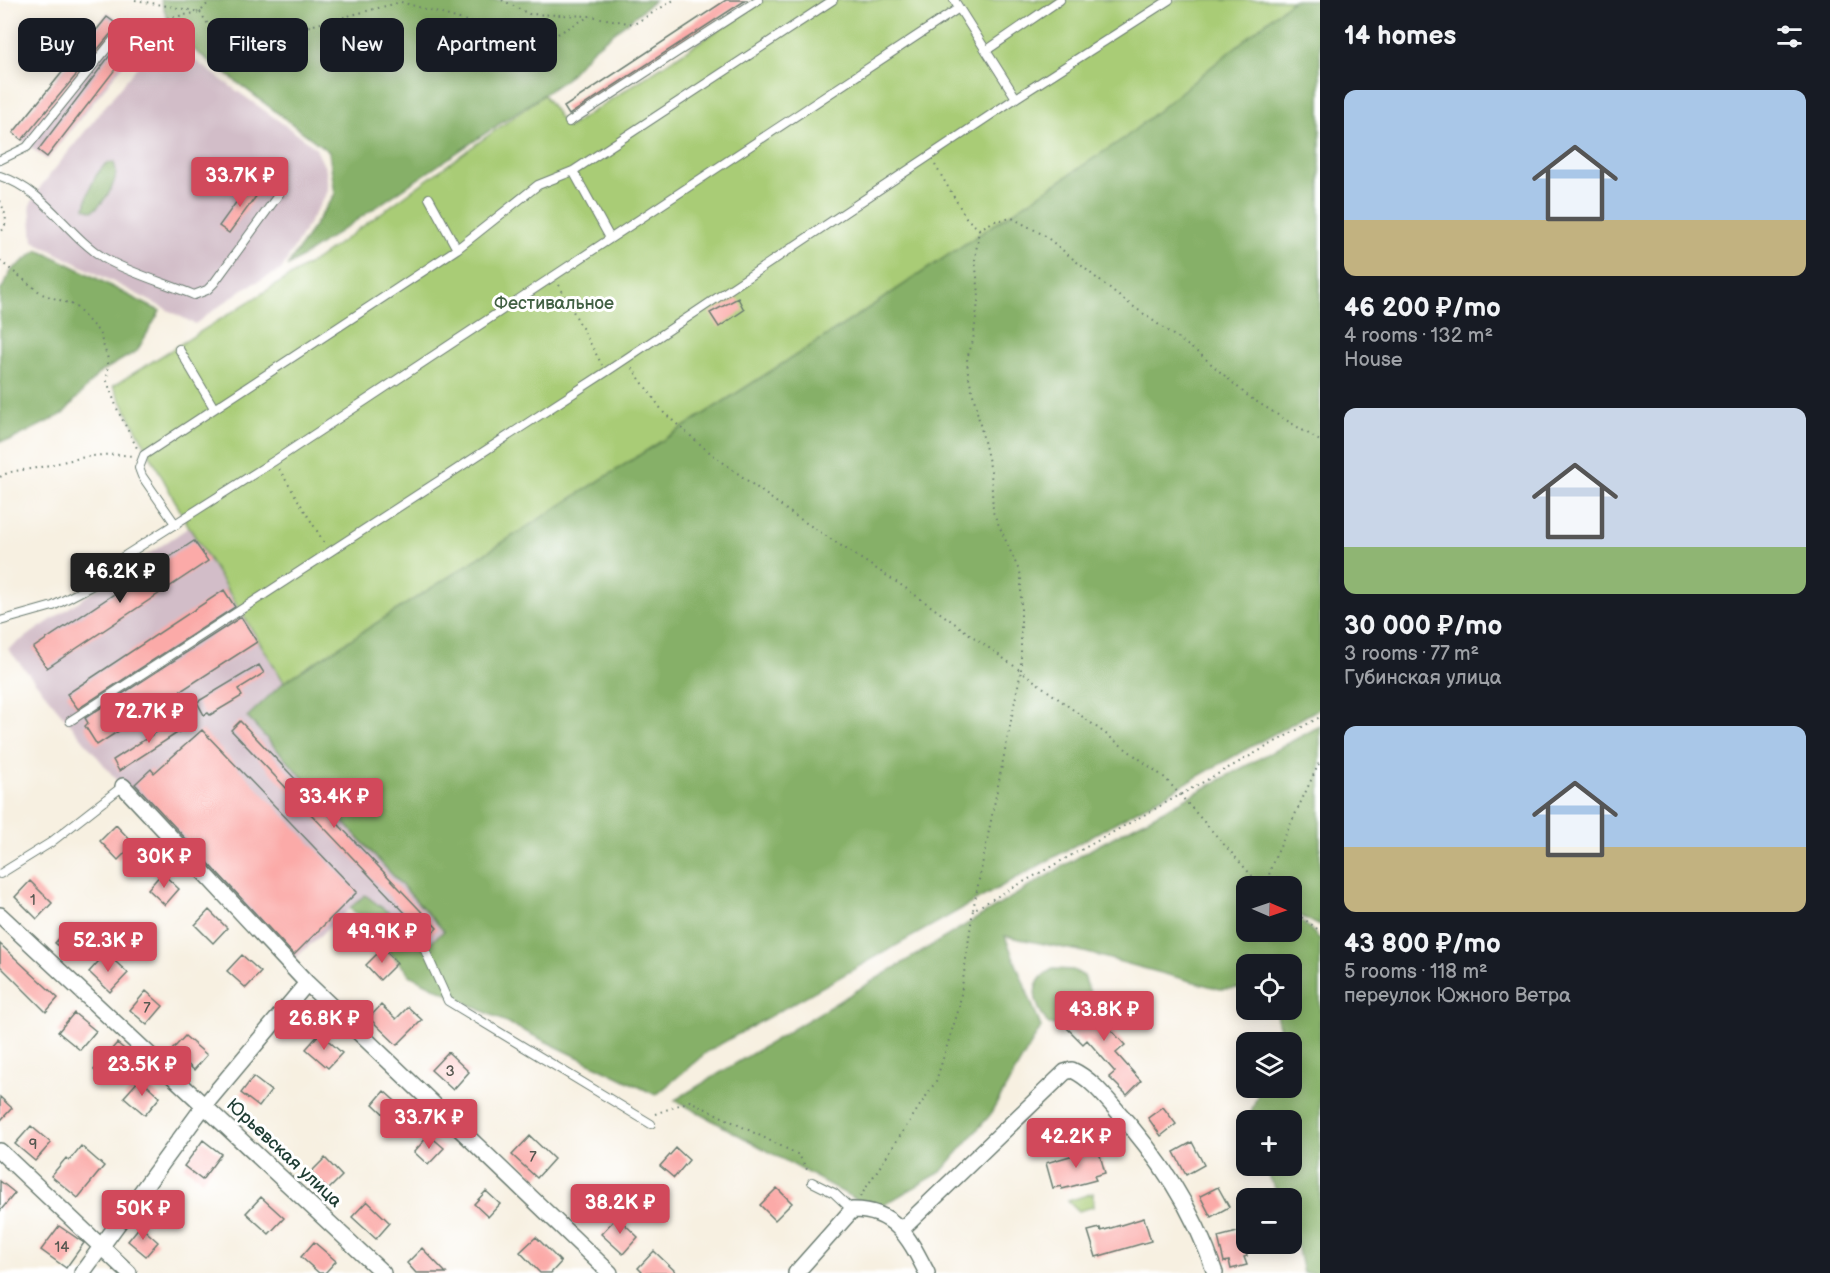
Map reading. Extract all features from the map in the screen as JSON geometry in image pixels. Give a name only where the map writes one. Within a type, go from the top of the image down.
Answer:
[{"type":"street","points":[[123,786],[308,983],[610,1273]]},
{"type":"street","name":"Юрьевская улица","points":[[0,915],[383,1273]]},
{"type":"street","points":[[82,1273],[204,1106],[308,983]]},
{"type":"street","points":[[902,1229],[1065,1072],[1072,1070],[1101,1092],[1147,1143],[1181,1194],[1206,1247],[1215,1273]]},
{"type":"street","points":[[0,1151],[129,1273]]},
{"type":"street","points":[[796,1273],[852,1210],[879,1214],[902,1229],[927,1273]]},
{"type":"lane","points":[[569,122],[758,0]]},
{"type":"lane","points":[[176,525],[142,476],[140,460],[214,408],[457,249],[538,185],[573,171],[833,0]]},
{"type":"lane","points":[[954,0],[1016,98]]},
{"type":"lane","points":[[987,50],[1060,0]]},
{"type":"lane","points":[[70,721],[606,372],[1016,98],[1169,0]]},
{"type":"lane","points":[[0,621],[53,606],[95,584],[123,558],[274,461],[959,8]]},
{"type":"lane","points":[[0,160],[27,147],[108,47]]},
{"type":"lane","points":[[573,171],[610,238]]},
{"type":"lane","points":[[0,176],[14,180],[50,206],[105,258],[194,295],[207,290],[214,283],[279,194]]},
{"type":"lane","points":[[429,198],[457,249]]},
{"type":"lane","points":[[179,349],[214,408]]},
{"type":"lane","points":[[0,874],[50,843],[123,786]]},
{"type":"lane","points":[[418,934],[448,1001],[648,1122]]},
{"type":"lane","points":[[812,1182],[834,1193],[852,1210]]},
{"type":"path","points":[[135,0],[200,12],[219,41],[249,42],[401,2],[497,30],[552,37],[590,16]]},
{"type":"path","points":[[170,18],[200,12],[211,0]]},
{"type":"path","points":[[502,0],[529,15],[590,16],[634,24],[674,0]]},
{"type":"path","points":[[930,157],[967,219],[980,229]]},
{"type":"path","points":[[0,201],[6,216],[4,229],[0,233]]},
{"type":"path","points":[[852,1210],[936,1081],[958,1008],[973,910],[1021,671],[1021,575],[993,512],[992,471],[968,373],[967,358],[973,341],[979,294],[975,260],[980,229],[995,220],[1012,218],[1044,235],[1116,294],[1201,355],[1249,397],[1320,441]]},
{"type":"path","points":[[0,226],[4,229]]},
{"type":"path","points":[[0,261],[42,294],[74,305],[99,332],[108,359],[107,381],[118,411],[135,440],[140,460]]},
{"type":"path","points":[[554,275],[606,372]]},
{"type":"path","points":[[626,357],[664,413],[708,451],[788,511],[904,587],[1131,751],[1165,778],[1252,876]]},
{"type":"path","points":[[0,477],[18,470],[34,469],[90,455],[108,453],[132,456],[140,460]]},
{"type":"path","points":[[274,461],[329,551]]},
{"type":"path","points":[[973,910],[1320,717]]},
{"type":"path","points":[[1269,876],[1272,864],[1320,761]]},
{"type":"path","points":[[1302,918],[1320,931]]},
{"type":"path","points":[[648,1122],[678,1103],[690,1101],[800,1155],[812,1182]]},
{"type":"shaded area","points":[[108,12],[116,18],[108,18],[108,72],[117,72],[47,160],[12,133],[60,72],[96,72],[96,27]]},
{"type":"shaded area","points":[[195,61],[207,69],[207,72],[211,72],[315,147],[326,170],[328,191],[281,270],[243,289],[195,324],[33,241],[30,205],[41,186],[133,72],[195,72]]},
{"type":"shaded area","points":[[189,527],[284,682],[248,718],[444,931],[430,944],[365,895],[290,963],[162,835],[8,649]]},
{"type":"green space","points":[[161,0],[655,0],[592,50],[566,79],[287,267],[335,194],[329,152],[223,72],[308,72],[308,18],[207,18],[207,60],[195,50],[195,18],[167,18]]},
{"type":"green space","name":"Фестивальное","points":[[764,0],[1293,0],[1126,137],[837,329],[284,682],[189,527],[113,386],[316,260],[544,95],[567,128]]},
{"type":"green space","points":[[1293,0],[1320,0],[1320,708],[708,1051],[656,1095],[411,976],[350,908],[365,895],[430,943],[444,931],[247,717],[284,682],[837,329],[1126,137]]},
{"type":"green space","points":[[108,163],[114,163],[116,169],[114,183],[107,196],[92,211],[85,208],[90,189],[95,177]]},
{"type":"green space","points":[[38,250],[160,311],[137,351],[99,373],[63,414],[11,440],[0,441],[0,292],[12,270]]},
{"type":"green space","points":[[1320,726],[1320,926],[1302,917],[1302,876],[1236,876],[1236,942],[1302,942],[1302,921],[1320,939],[1320,1273],[1303,1273],[1299,1254],[1302,1254],[1302,1188],[1275,1188],[1269,1176],[1302,1176],[1302,1110],[1252,1110],[1256,1098],[1302,1098],[1302,1032],[1279,1032],[1278,1020],[1302,1020],[1302,954],[1236,954],[1236,988],[1220,989],[1084,952],[1005,936],[1041,1027],[990,1115],[941,1172],[875,1210],[675,1100],[1095,847]]},
{"type":"green space","points":[[1053,969],[1073,970],[1084,976],[1091,996],[1062,1025],[1049,1025],[1040,1010],[1035,995],[1039,981]]},
{"type":"green space","points":[[1093,1193],[1093,1207],[1078,1211],[1068,1201]]},
{"type":"building","points":[[726,0],[746,0],[569,115],[564,107]]},
{"type":"building","points":[[108,18],[108,37],[96,51],[96,31]]},
{"type":"building","points":[[108,58],[108,72],[113,72],[47,157],[38,150]]},
{"type":"building","points":[[62,72],[79,72],[22,140],[13,133]]},
{"type":"building","points":[[250,183],[260,191],[229,233],[219,226]]},
{"type":"building","points":[[738,298],[744,310],[719,327],[710,313]]},
{"type":"building","points":[[194,541],[208,561],[47,668],[33,648]]},
{"type":"building","points":[[224,590],[235,607],[78,709],[67,694]]},
{"type":"building","points":[[241,617],[257,642],[97,745],[85,726],[88,723],[85,718]]},
{"type":"building","points":[[259,665],[264,673],[238,689],[242,696],[210,715],[208,713],[204,715],[197,702]]},
{"type":"building","points":[[178,718],[185,728],[119,771],[113,760]]},
{"type":"building","points":[[240,721],[437,928],[428,937],[231,730]]},
{"type":"building","points":[[202,730],[357,892],[294,955],[135,784],[151,769],[154,773]]},
{"type":"building","points":[[116,825],[134,844],[118,860],[100,841]]},
{"type":"building","points":[[162,873],[179,889],[165,905],[148,889]]},
{"type":"building","points":[[30,881],[52,903],[37,919],[15,897]]},
{"type":"building","points":[[209,910],[227,928],[213,943],[195,925]]},
{"type":"building","points":[[71,925],[90,941],[74,959],[55,943]]},
{"type":"building","points":[[0,944],[58,998],[46,1012],[0,966]]},
{"type":"building","points":[[383,948],[397,963],[380,980],[366,965]]},
{"type":"building","points":[[106,953],[128,973],[110,992],[89,972]]},
{"type":"building","points":[[242,955],[261,972],[246,988],[227,971]]},
{"type":"building","points":[[146,991],[163,1006],[147,1025],[130,1010]]},
{"type":"building","points":[[1100,993],[1113,1005],[1101,1019],[1125,1045],[1116,1053],[1141,1081],[1127,1095],[1109,1077],[1115,1072],[1087,1040],[1083,1044],[1067,1028]]},
{"type":"building","points":[[381,1005],[396,1019],[408,1007],[422,1020],[397,1045],[369,1018]]},
{"type":"building","points":[[74,1013],[96,1031],[80,1050],[58,1032]]},
{"type":"building","points":[[320,1033],[342,1053],[328,1068],[306,1049]]},
{"type":"building","points":[[185,1036],[207,1055],[194,1070],[172,1050]]},
{"type":"building","points":[[117,1043],[129,1053],[106,1081],[94,1070]]},
{"type":"building","points":[[448,1052],[469,1072],[453,1090],[431,1070]]},
{"type":"building","points":[[253,1077],[271,1091],[259,1107],[241,1093]]},
{"type":"building","points":[[140,1079],[160,1097],[145,1115],[124,1097]]},
{"type":"building","points":[[384,1091],[404,1109],[392,1122],[373,1104]]},
{"type":"building","points":[[0,1097],[12,1108],[0,1121]]},
{"type":"building","points":[[1163,1107],[1176,1124],[1161,1136],[1148,1118]]},
{"type":"building","points":[[31,1126],[51,1143],[35,1161],[15,1144]]},
{"type":"building","points":[[429,1135],[444,1148],[428,1165],[414,1152]]},
{"type":"building","points":[[530,1136],[554,1159],[537,1178],[512,1155]]},
{"type":"building","points":[[203,1140],[221,1154],[202,1180],[184,1166]]},
{"type":"building","points":[[1192,1142],[1204,1165],[1186,1175],[1174,1152]]},
{"type":"building","points":[[81,1146],[104,1166],[78,1198],[51,1176],[66,1158],[69,1161]]},
{"type":"building","points":[[676,1148],[689,1160],[674,1178],[660,1166]]},
{"type":"building","points":[[1098,1148],[1105,1173],[1094,1176],[1096,1180],[1062,1189],[1061,1186],[1053,1188],[1046,1163]]},
{"type":"building","points":[[325,1158],[342,1176],[328,1190],[311,1172]]},
{"type":"building","points":[[0,1181],[15,1193],[0,1211]]},
{"type":"building","points":[[1218,1187],[1229,1207],[1211,1217],[1200,1196]]},
{"type":"building","points":[[777,1188],[792,1203],[775,1220],[760,1205]]},
{"type":"building","points":[[486,1191],[500,1204],[488,1217],[474,1204]]},
{"type":"building","points":[[261,1197],[284,1218],[269,1234],[246,1213]]},
{"type":"building","points":[[367,1201],[390,1223],[376,1239],[352,1217]]},
{"type":"building","points":[[617,1217],[638,1237],[623,1254],[601,1234]]},
{"type":"building","points":[[1144,1218],[1151,1241],[1096,1257],[1088,1231],[1100,1228],[1101,1231]]},
{"type":"building","points":[[59,1226],[84,1243],[66,1268],[41,1250]]},
{"type":"building","points":[[140,1226],[158,1242],[146,1256],[128,1241]]},
{"type":"building","points":[[1236,1232],[1236,1254],[1247,1254],[1244,1257],[1247,1265],[1231,1269],[1229,1261],[1224,1262],[1218,1237]]},
{"type":"building","points":[[536,1237],[561,1262],[551,1273],[540,1273],[520,1252]]},
{"type":"building","points":[[314,1242],[336,1261],[325,1273],[319,1273],[301,1257]]},
{"type":"building","points":[[422,1248],[446,1273],[416,1273],[407,1263]]},
{"type":"building","points":[[654,1251],[677,1273],[643,1273],[638,1268]]}]
